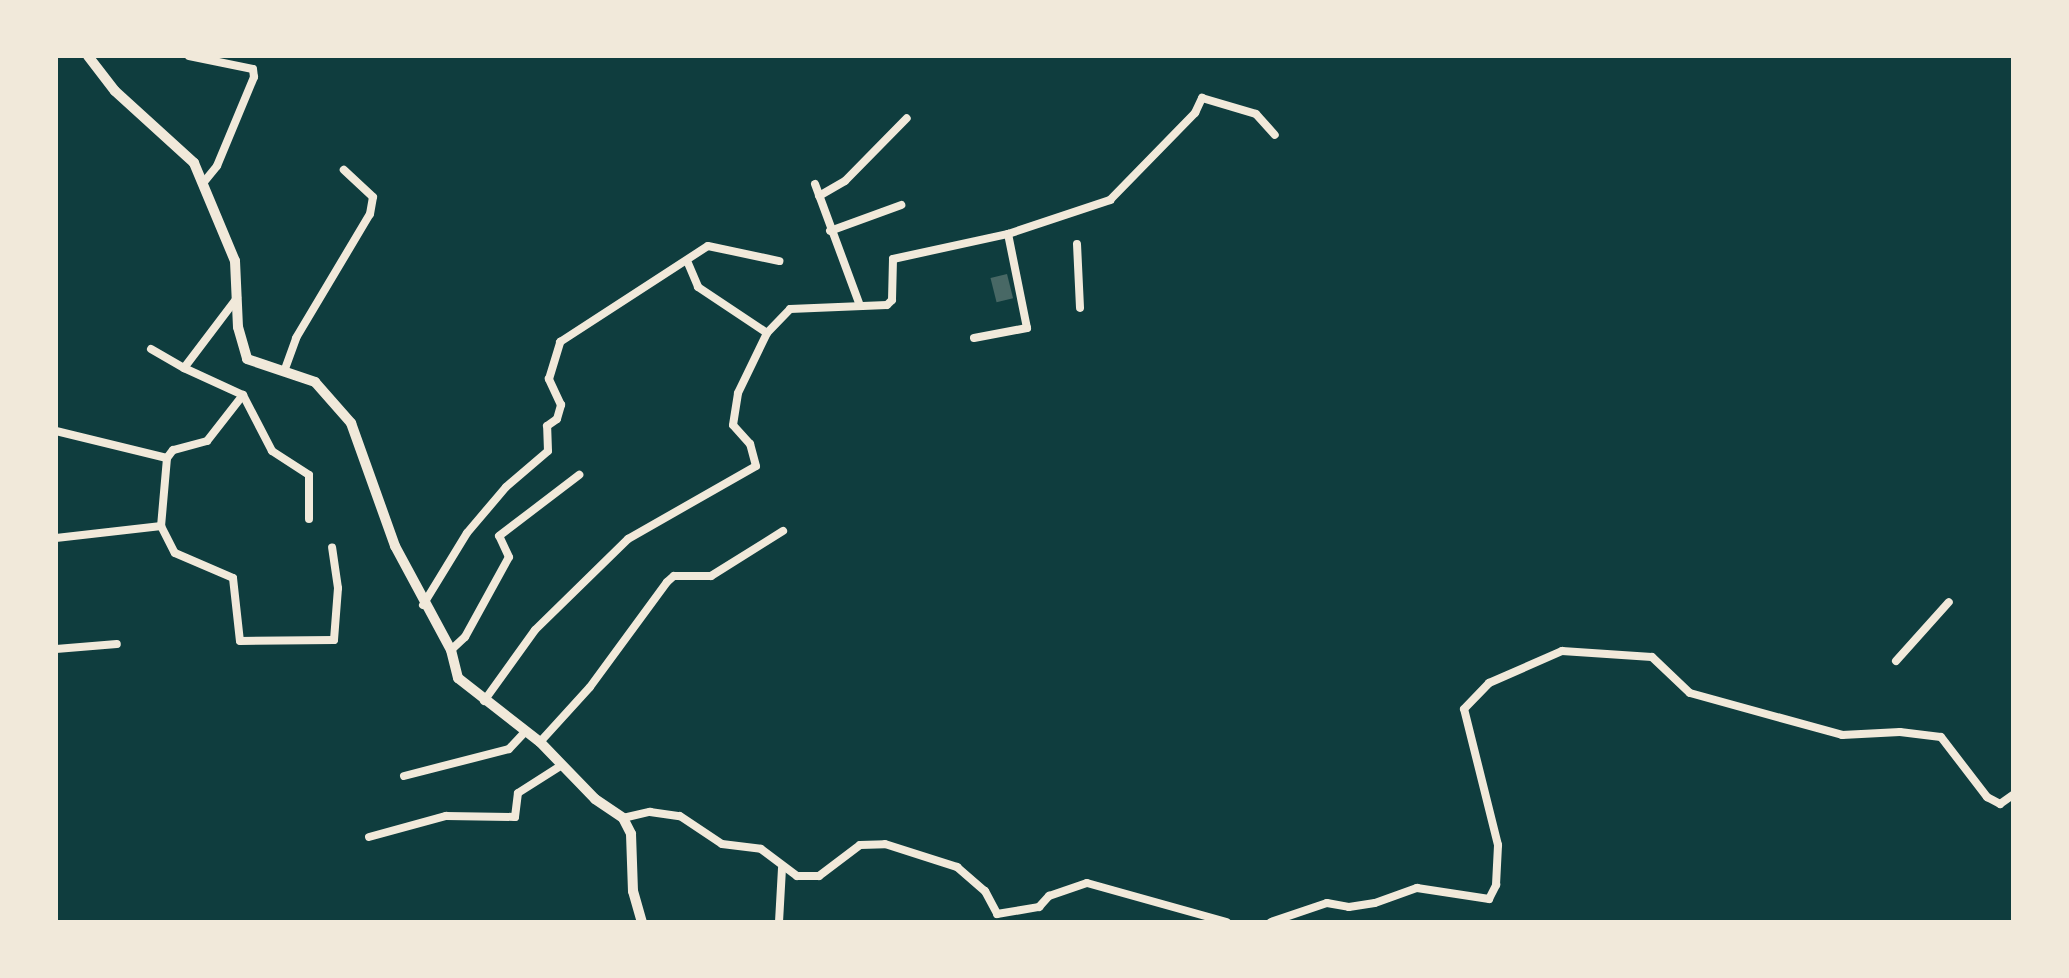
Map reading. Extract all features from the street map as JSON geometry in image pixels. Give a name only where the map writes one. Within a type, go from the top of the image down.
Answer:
[{"type":"street","points":[[88,56],[115,91],[194,163],[235,261],[238,327],[247,359],[285,369],[315,382],[351,423],[395,546],[422,606],[451,650],[458,678],[540,742],[595,799],[623,818],[631,834],[633,891],[642,922]]},
{"type":"street","points":[[189,56],[253,69],[254,77],[217,166],[203,183]]},
{"type":"street","points":[[484,701],[535,630],[628,539],[756,466],[750,444],[733,425],[738,393],[767,333],[790,309],[859,303],[889,304],[893,259],[1008,234],[1119,194],[1195,113],[1202,98],[1256,114],[1275,135]]},
{"type":"street","points":[[819,196],[845,181],[907,118]]},
{"type":"street","points":[[285,369],[296,338],[370,214],[373,197],[344,170]]},
{"type":"street","points":[[815,184],[859,303]]},
{"type":"street","points":[[830,231],[901,205]]},
{"type":"street","points":[[974,338],[1027,328],[1008,234]]},
{"type":"street","points":[[1077,244],[1080,308]]},
{"type":"street","points":[[422,606],[467,533],[506,487],[548,451],[547,426],[557,419],[561,405],[549,379],[560,342],[675,264],[688,263],[708,246],[779,261]]},
{"type":"street","points":[[688,263],[698,287],[767,333]]},
{"type":"street","points":[[184,368],[238,297]]},
{"type":"street","points":[[151,349],[243,395],[272,451],[309,475],[309,519]]},
{"type":"street","points":[[243,395],[207,441],[173,450],[167,458],[161,526],[175,553],[233,578],[240,641],[334,640],[338,588],[332,547]]},
{"type":"street","points":[[56,431],[167,458]]},
{"type":"street","points":[[451,650],[465,637],[509,557],[499,536],[579,475]]},
{"type":"street","points":[[56,538],[161,526]]},
{"type":"street","points":[[540,742],[590,687],[667,582],[674,576],[711,576],[783,531]]},
{"type":"street","points":[[1896,661],[1949,602]]},
{"type":"street","points":[[56,649],[117,644]]},
{"type":"street","points":[[1271,922],[1327,903],[1349,907],[1375,903],[1417,888],[1489,899],[1496,885],[1498,845],[1464,709],[1489,683],[1562,651],[1652,657],[1690,693],[1842,735],[1900,732],[1941,737],[1987,797],[2000,804],[2013,795]]},
{"type":"street","points":[[404,776],[509,749],[525,732]]},
{"type":"street","points":[[369,837],[446,816],[515,817],[518,793],[562,765]]},
{"type":"street","points":[[623,818],[650,812],[680,816],[722,844],[761,849],[782,868],[797,876],[819,876],[860,845],[885,844],[957,867],[985,891],[997,914],[1039,907],[1049,896],[1087,883],[1227,922]]},
{"type":"street","points":[[779,922],[782,868]]},
{"type":"street","points":[[1189,912],[1189,922]]},
{"type":"building","points":[[1007,274],[1013,298],[997,302],[991,278]]}]
